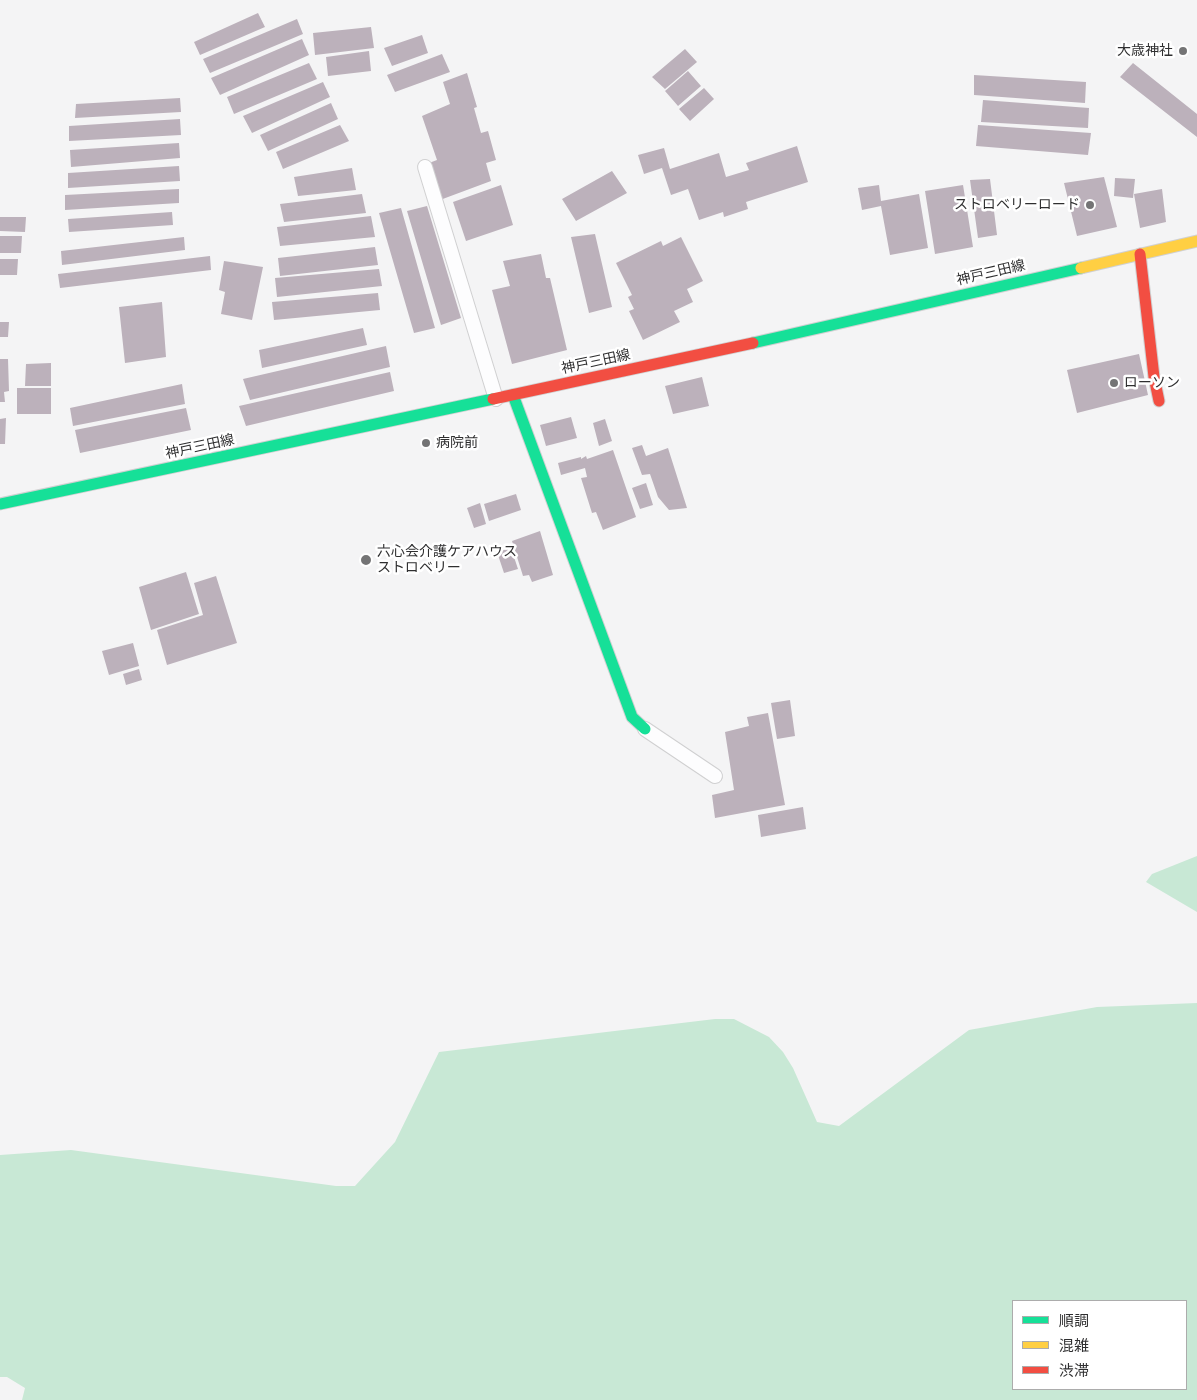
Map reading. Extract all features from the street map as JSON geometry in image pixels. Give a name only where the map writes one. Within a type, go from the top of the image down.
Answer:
[{"type":"main road","name":"神戸三田線","points":[[0,504],[732,348],[1197,241]]},
{"type":"main road","points":[[1140,254],[1154,377],[1159,401]]},
{"type":"main road","points":[[513,395],[632,717],[645,729]]},
{"type":"lane","points":[[425,167],[496,399]]},
{"type":"lane","points":[[645,729],[715,776]]},
{"type":"green space","points":[[1197,856],[1197,912],[1146,882],[1152,874]]},
{"type":"green space","points":[[1197,1003],[1197,1400],[22,1400],[25,1388],[7,1377],[0,1377],[0,1155],[71,1150],[336,1186],[355,1186],[395,1142],[439,1052],[715,1019],[734,1019],[769,1037],[783,1052],[793,1068],[817,1122],[839,1126],[969,1030],[1097,1007]]},
{"type":"building","points":[[258,13],[265,27],[200,55],[194,42]]},
{"type":"building","points":[[297,19],[303,34],[210,73],[203,59]]},
{"type":"building","points":[[371,27],[374,48],[315,55],[313,33]]},
{"type":"building","points":[[422,35],[428,53],[392,66],[384,48]]},
{"type":"building","points":[[302,39],[309,55],[220,95],[211,78]]},
{"type":"building","points":[[685,49],[697,62],[665,89],[652,77]]},
{"type":"building","points":[[369,51],[371,71],[328,76],[326,57]]},
{"type":"building","points":[[442,54],[450,72],[395,92],[387,75]]},
{"type":"building","points":[[309,63],[317,79],[234,114],[227,97]]},
{"type":"building","points":[[1133,63],[1197,114],[1197,137],[1120,77]]},
{"type":"building","points":[[688,71],[701,86],[678,106],[665,91]]},
{"type":"building","points":[[467,73],[477,107],[474,108],[481,133],[488,131],[496,160],[486,163],[491,181],[440,200],[429,163],[437,160],[422,116],[450,104],[443,82]]},
{"type":"building","points":[[974,75],[1086,82],[1085,103],[974,95]]},
{"type":"building","points":[[323,82],[330,97],[252,133],[243,116]]},
{"type":"building","points":[[704,88],[714,99],[690,121],[679,109]]},
{"type":"building","points":[[180,98],[181,112],[75,118],[76,104]]},
{"type":"building","points":[[983,100],[1089,108],[1088,128],[981,122]]},
{"type":"building","points":[[331,103],[338,119],[268,151],[260,135]]},
{"type":"building","points":[[180,119],[181,135],[69,141],[69,126]]},
{"type":"building","points":[[340,125],[349,141],[283,169],[276,152]]},
{"type":"building","points":[[978,125],[1091,133],[1088,155],[976,146]]},
{"type":"building","points":[[179,143],[180,158],[71,167],[70,150]]},
{"type":"building","points":[[797,146],[808,182],[746,202],[748,209],[724,217],[723,212],[699,220],[688,189],[671,195],[662,168],[644,174],[638,155],[664,148],[670,169],[719,153],[726,177],[749,170],[746,163]]},
{"type":"building","points":[[179,166],[180,181],[68,188],[68,173]]},
{"type":"building","points":[[352,168],[356,190],[298,196],[294,177]]},
{"type":"building","points":[[612,171],[627,193],[576,221],[562,199]]},
{"type":"building","points":[[1104,177],[1117,227],[1077,236],[1064,183]]},
{"type":"building","points":[[1115,178],[1135,179],[1133,198],[1114,196]]},
{"type":"building","points":[[990,179],[997,235],[978,238],[970,180]]},
{"type":"building","points":[[501,185],[513,225],[466,241],[453,202]]},
{"type":"building","points":[[879,185],[881,201],[919,194],[928,248],[890,255],[881,206],[862,210],[858,188]]},
{"type":"building","points":[[963,185],[973,247],[935,254],[925,191]]},
{"type":"building","points":[[179,189],[179,203],[65,210],[65,195]]},
{"type":"building","points":[[1162,189],[1166,222],[1140,228],[1134,194]]},
{"type":"building","points":[[362,194],[366,213],[284,222],[280,204]]},
{"type":"building","points":[[427,206],[461,318],[441,325],[407,211]]},
{"type":"building","points":[[401,208],[435,328],[414,333],[379,213]]},
{"type":"building","points":[[172,212],[173,225],[69,232],[68,219]]},
{"type":"building","points":[[371,216],[375,237],[280,246],[277,227]]},
{"type":"building","points":[[0,217],[26,217],[25,232],[0,231]]},
{"type":"building","points":[[595,234],[612,307],[589,313],[571,237]]},
{"type":"building","points":[[0,236],[22,236],[21,253],[0,253]]},
{"type":"building","points":[[184,237],[185,250],[62,265],[61,251]]},
{"type":"building","points":[[681,237],[703,281],[687,289],[693,302],[674,311],[680,322],[643,340],[629,311],[634,309],[628,297],[632,295],[616,263],[661,241],[663,246]]},
{"type":"building","points":[[375,247],[378,265],[280,276],[278,258]]},
{"type":"building","points":[[541,254],[546,278],[550,278],[567,350],[512,364],[492,290],[510,286],[503,261]]},
{"type":"building","points":[[210,256],[211,270],[60,288],[58,274]]},
{"type":"building","points":[[0,259],[18,259],[17,275],[0,275]]},
{"type":"building","points":[[224,261],[263,267],[252,320],[221,314],[225,292],[219,290]]},
{"type":"building","points":[[379,269],[382,286],[277,297],[275,278]]},
{"type":"building","points":[[378,293],[380,310],[274,320],[272,302]]},
{"type":"building","points":[[162,302],[166,357],[125,363],[119,307]]},
{"type":"building","points":[[0,322],[9,322],[8,337],[0,337]]},
{"type":"building","points":[[363,328],[367,345],[262,368],[259,350]]},
{"type":"building","points":[[386,346],[390,367],[250,400],[243,379]]},
{"type":"building","points":[[1139,354],[1148,395],[1077,413],[1067,370]]},
{"type":"building","points":[[0,359],[8,359],[9,391],[4,392],[5,402],[0,402]]},
{"type":"building","points":[[51,363],[51,386],[25,386],[26,364]]},
{"type":"building","points":[[390,372],[394,391],[246,426],[239,406]]},
{"type":"building","points":[[702,377],[709,406],[673,414],[665,386]]},
{"type":"building","points":[[182,384],[185,404],[73,426],[70,408]]},
{"type":"building","points":[[17,388],[51,388],[51,414],[17,414]]},
{"type":"building","points":[[186,408],[191,430],[80,453],[75,430]]},
{"type":"building","points":[[571,417],[577,438],[546,446],[540,425]]},
{"type":"building","points":[[6,418],[5,444],[0,444],[0,419]]},
{"type":"building","points":[[605,419],[612,441],[599,446],[593,423]]},
{"type":"building","points":[[642,445],[646,456],[668,448],[687,508],[669,510],[658,497],[650,474],[642,475],[632,448]]},
{"type":"building","points":[[613,450],[636,517],[603,530],[596,512],[592,513],[581,478],[587,477],[585,468],[561,475],[558,463],[581,457],[581,459],[586,456],[587,459]]},
{"type":"building","points":[[646,483],[653,505],[640,509],[632,488]]},
{"type":"building","points":[[516,494],[521,510],[489,521],[484,504]]},
{"type":"building","points":[[480,503],[486,524],[474,528],[467,508]]},
{"type":"building","points":[[540,531],[553,575],[532,582],[529,575],[523,576],[512,541]]},
{"type":"building","points":[[511,548],[518,569],[504,573],[497,552]]},
{"type":"building","points":[[186,572],[199,614],[151,630],[139,587]]},
{"type":"building","points":[[216,576],[237,643],[167,665],[157,630],[203,615],[194,583]]},
{"type":"building","points":[[133,643],[139,666],[109,675],[102,651]]},
{"type":"building","points":[[139,669],[142,680],[126,685],[123,674]]},
{"type":"building","points":[[790,700],[795,736],[777,739],[771,703]]},
{"type":"building","points":[[768,713],[785,805],[715,818],[712,795],[734,790],[725,732],[749,726],[747,717]]},
{"type":"building","points":[[803,807],[806,829],[761,837],[758,815]]},
{"type":"traffic: fast","points":[[753,343],[1081,268]]},
{"type":"traffic: fast","points":[[513,395],[632,717],[645,729]]},
{"type":"traffic: fast","points":[[0,504],[493,399]]},
{"type":"traffic: slow","points":[[1081,268],[1197,241]]},
{"type":"traffic: jam","points":[[1140,254],[1154,377],[1159,401]]},
{"type":"traffic: jam","points":[[493,399],[753,343]]},
{"type":"place","name":"大歳神社","points":[[1183,51]]},
{"type":"place","name":"ストロベリーロード","points":[[1090,205]]},
{"type":"place","name":"ローソン","points":[[1114,383]]},
{"type":"place","name":"病院前","points":[[426,443]]},
{"type":"place","name":"六心会介護ケアハウス ストロベリー","points":[[366,560]]}]
